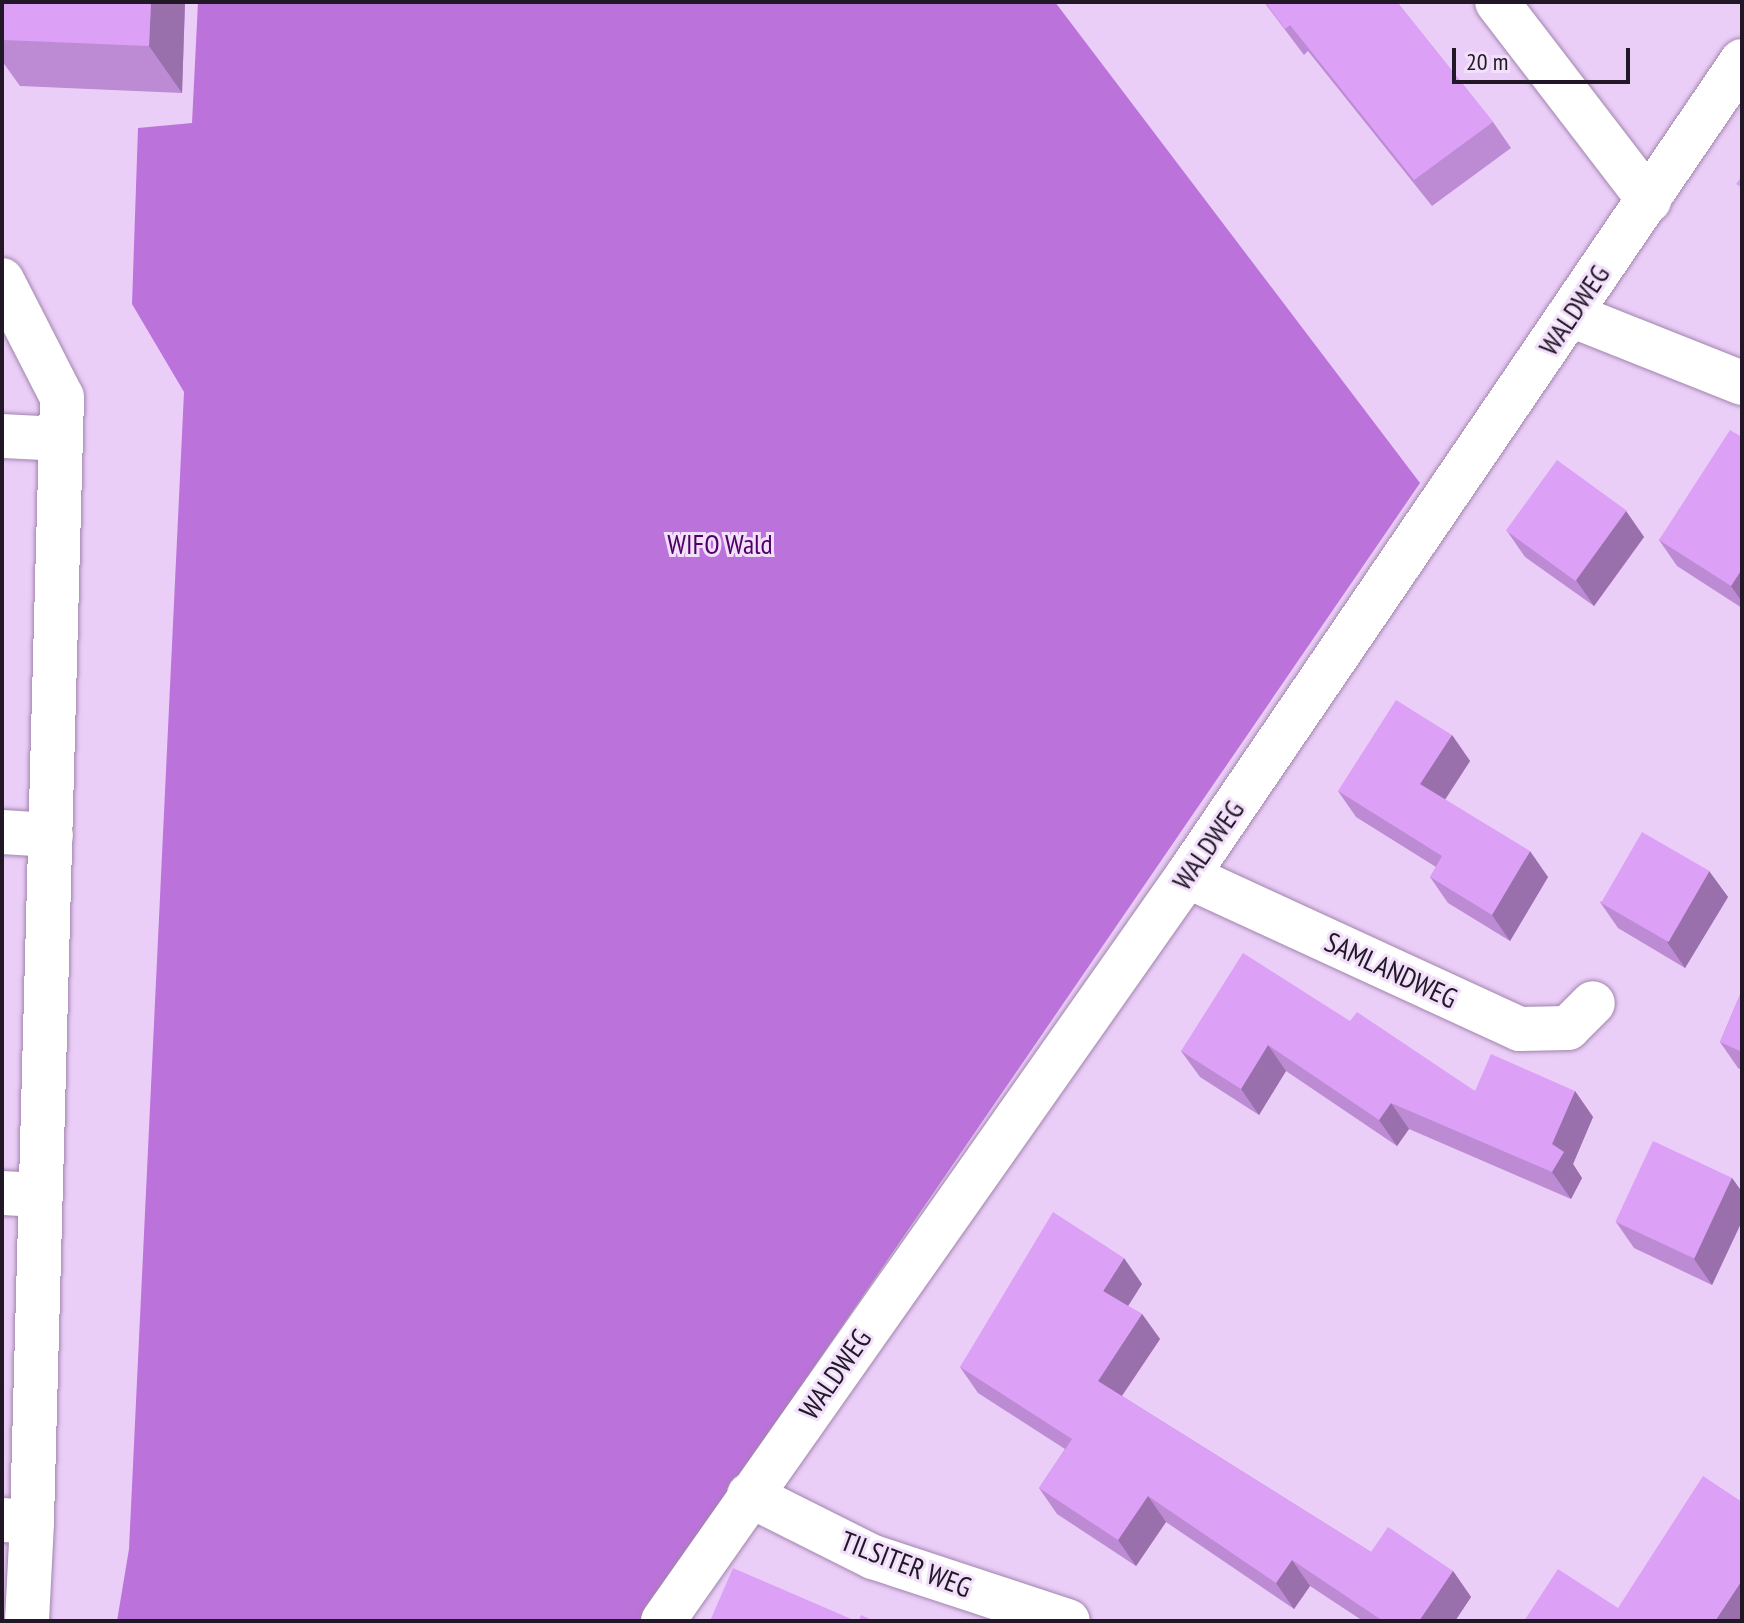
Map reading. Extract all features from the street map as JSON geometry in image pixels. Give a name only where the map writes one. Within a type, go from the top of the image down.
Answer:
[{"type":"street","points":[[1497,2],[1649,200]]},
{"type":"street","name":"WALDWEG","points":[[663,1621],[1187,876],[1742,61]]},
{"type":"street","points":[[2,280],[62,397],[51,835],[22,1194],[17,1521],[27,1621]]},
{"type":"street","points":[[1571,315],[1742,383]]},
{"type":"street","points":[[2,436],[61,439]]},
{"type":"street","points":[[2,832],[51,835]]},
{"type":"street","name":"SAMLANDWEG","points":[[1187,876],[1520,1029],[1568,1028],[1593,1003]]},
{"type":"street","name":"TILSITER WEG","points":[[749,1495],[873,1557],[1068,1621]]},
{"type":"green space","name":"WIFO Wald","points":[[198,2],[1055,2],[1420,483],[640,1621],[117,1621],[129,1549],[184,392],[132,304],[138,128],[192,123]]},
{"type":"building","points":[[2,2],[151,2],[149,46],[2,40]]},
{"type":"building","points":[[1265,2],[1397,2],[1493,122],[1414,180],[1290,25],[1285,29]]},
{"type":"building","points":[[1730,430],[1742,437],[1742,569],[1731,586],[1659,540]]},
{"type":"building","points":[[1557,460],[1627,511],[1575,581],[1506,530]]},
{"type":"building","points":[[1396,700],[1452,735],[1420,784],[1530,851],[1492,915],[1430,877],[1442,856],[1338,791]]},
{"type":"building","points":[[1642,832],[1710,871],[1669,942],[1601,903]]},
{"type":"building","points":[[1243,953],[1350,1021],[1357,1012],[1475,1091],[1491,1054],[1575,1091],[1552,1144],[1564,1152],[1552,1172],[1391,1103],[1379,1120],[1268,1045],[1241,1089],[1181,1051]]},
{"type":"building","points":[[1742,990],[1742,1052],[1720,1042]]},
{"type":"building","points":[[1653,1141],[1732,1178],[1694,1258],[1615,1222]]},
{"type":"building","points":[[1053,1212],[1124,1258],[1103,1291],[1142,1314],[1098,1381],[1371,1552],[1388,1527],[1453,1571],[1419,1621],[1383,1621],[1292,1560],[1276,1583],[1148,1496],[1118,1540],[1039,1488],[1072,1439],[960,1367]]},
{"type":"building","points":[[1703,1476],[1742,1502],[1742,1580],[1715,1621],[1524,1621],[1558,1569],[1618,1608]]},
{"type":"building","points":[[733,1568],[856,1621],[710,1621]]},
{"type":"building","points":[[861,1615],[874,1621],[859,1621]]}]
